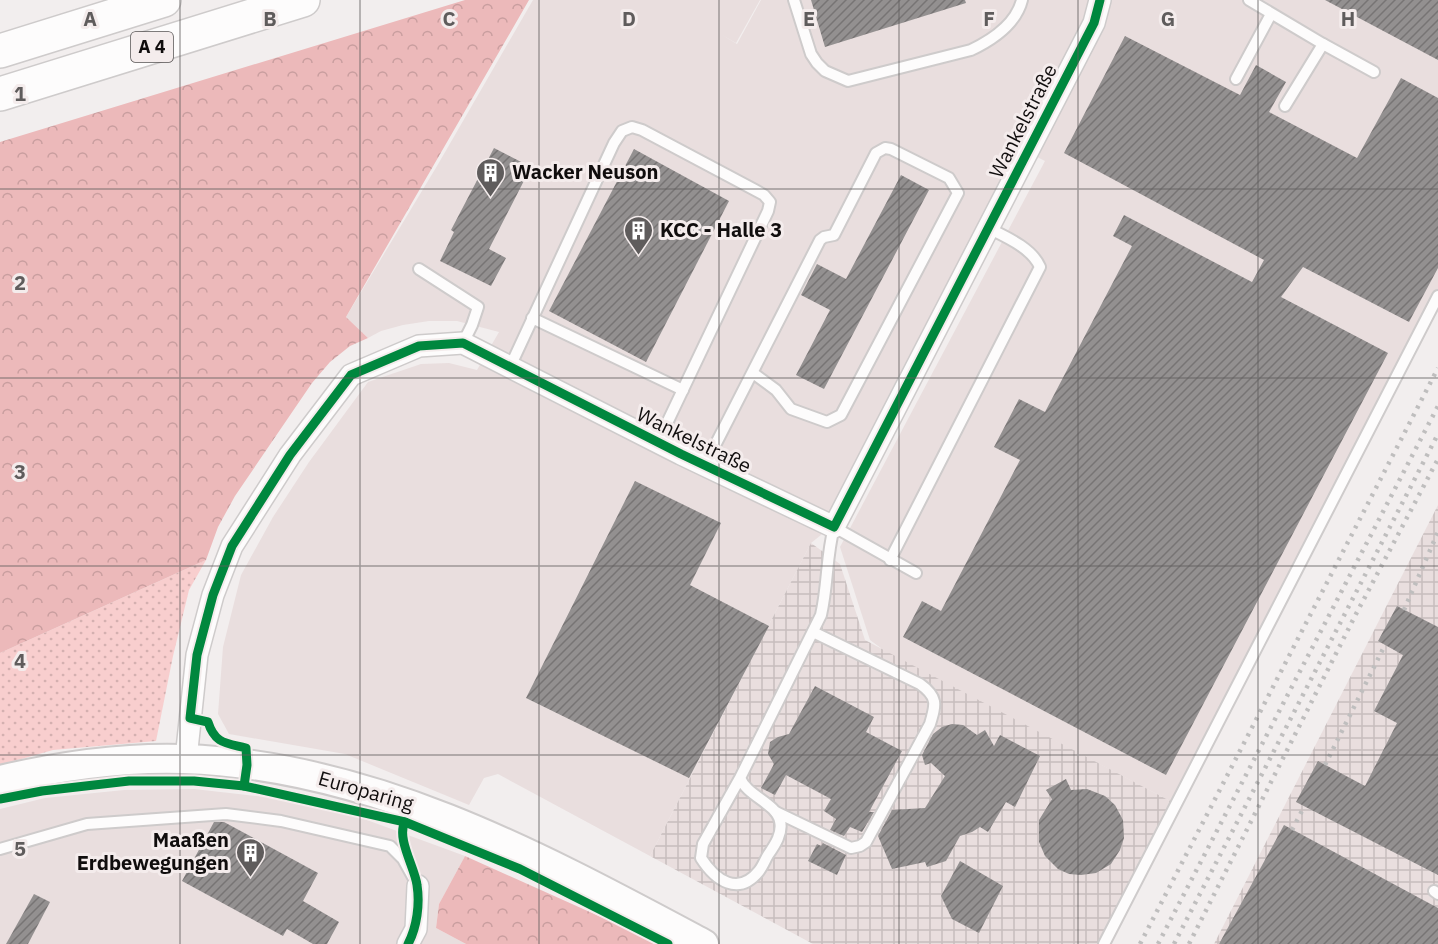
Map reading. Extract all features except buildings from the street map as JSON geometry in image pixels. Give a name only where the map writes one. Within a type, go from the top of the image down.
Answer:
[{"type":"highway","name":"A 4","points":[[0,51],[164,0]]},
{"type":"highway","name":"A 4","points":[[0,94],[303,0]]},
{"type":"street","name":"Wankelstraße","points":[[463,343],[658,442],[834,527],[1094,23],[1100,0]]},
{"type":"street","points":[[186,759],[197,654],[213,595],[232,546],[290,455],[351,375],[419,346],[463,343]]},
{"type":"street","name":"Europaring","points":[[0,780],[36,771],[95,763],[186,759],[262,766],[321,777],[425,809],[483,832],[545,861],[704,944]]},
{"type":"street","points":[[408,944],[416,929],[418,886]]},
{"type":"lane","points":[[794,0],[817,63],[825,71],[848,81],[971,50],[997,36],[1010,21],[1022,0]]},
{"type":"lane","points":[[1249,0],[1374,72]]},
{"type":"lane","points":[[1236,79],[1271,14]]},
{"type":"lane","points":[[1285,106],[1323,44]]},
{"type":"lane","points":[[510,367],[614,143],[622,131],[632,127],[642,130],[755,190],[770,202],[768,211],[658,442]]},
{"type":"lane","points":[[705,465],[820,240],[834,235],[876,153],[885,148],[891,149],[949,178],[958,193],[841,415],[827,422],[790,409],[776,390],[753,373]]},
{"type":"lane","points":[[890,560],[1040,267],[1036,258],[988,228]]},
{"type":"lane","points":[[419,269],[478,307],[463,343]]},
{"type":"lane","points":[[1104,944],[1438,296]]},
{"type":"lane","points":[[532,318],[683,390]]},
{"type":"lane","points":[[776,812],[780,821],[780,834],[759,871],[747,881],[737,884],[721,881],[710,872],[701,858],[703,844],[740,778],[821,615],[827,590],[828,549],[834,527],[916,573]]},
{"type":"lane","points":[[740,778],[743,785],[776,812],[850,848],[860,846],[866,842],[930,724],[935,708],[934,697],[920,684],[813,632]]},
{"type":"lane","points":[[0,849],[87,824],[226,814],[281,821],[390,846],[403,859],[418,886]]},
{"type":"shaded area","points":[[533,0],[760,0],[736,43],[722,35],[737,44],[761,0],[1438,0],[1438,290],[1174,803],[889,654],[870,640],[840,547],[1045,161],[1019,148],[821,535],[811,543],[650,856],[498,774],[484,778],[469,805],[345,754],[229,734],[218,714],[223,647],[241,575],[273,517],[309,462],[368,382],[421,364],[449,363],[477,370],[499,332],[457,321],[429,321],[381,331],[368,338],[346,317]]},
{"type":"shaded area","points":[[1438,505],[1438,944],[1214,944]]},
{"type":"shaded area","points":[[811,543],[840,564],[865,640],[1174,803],[1100,944],[813,944],[650,856]]},
{"type":"shaded area","points":[[206,560],[189,590],[156,741],[53,750],[0,765],[0,653]]},
{"type":"shaded area","points":[[194,789],[275,798],[356,816],[465,856],[439,904],[436,928],[466,944],[0,944],[0,809],[45,798],[124,790]]},
{"type":"green space","points":[[465,0],[529,0],[346,317],[368,338],[350,346],[330,362],[312,383],[235,496],[218,527],[206,560],[0,653],[0,142]]},
{"type":"green space","points":[[465,856],[630,930],[655,944],[466,944],[436,928],[439,904]]},
{"type":"railway","points":[[1140,944],[1438,368]]},
{"type":"railway","points":[[1158,944],[1438,406]]},
{"type":"railway","points":[[1174,944],[1438,434]]},
{"type":"railway","points":[[1189,944],[1356,614],[1438,459]]},
{"type":"railway","points":[[1404,610],[1438,532]]},
{"type":"railway","points":[[1325,765],[1385,645]]},
{"type":"railway","points":[[1292,830],[1304,807]]},
{"type":"cycle path","points":[[244,786],[247,765],[246,748],[218,739],[208,722],[190,718],[197,655],[213,595],[232,546],[290,455],[351,375],[419,346],[463,343],[681,454],[834,527],[1094,23],[1100,0]]},
{"type":"cycle path","points":[[0,799],[42,791],[129,781],[194,781],[244,786],[405,822],[520,869],[668,944]]},
{"type":"cycle path","points":[[405,822],[404,844],[416,878],[418,900],[416,923],[408,944]]},
{"type":"place","name":"Wacker Neuson","points":[[491,198]]},
{"type":"place","name":"KCC - Halle 3","points":[[639,256]]},
{"type":"place","name":"Maaßen Erdbewegungen","points":[[250,878]]}]
